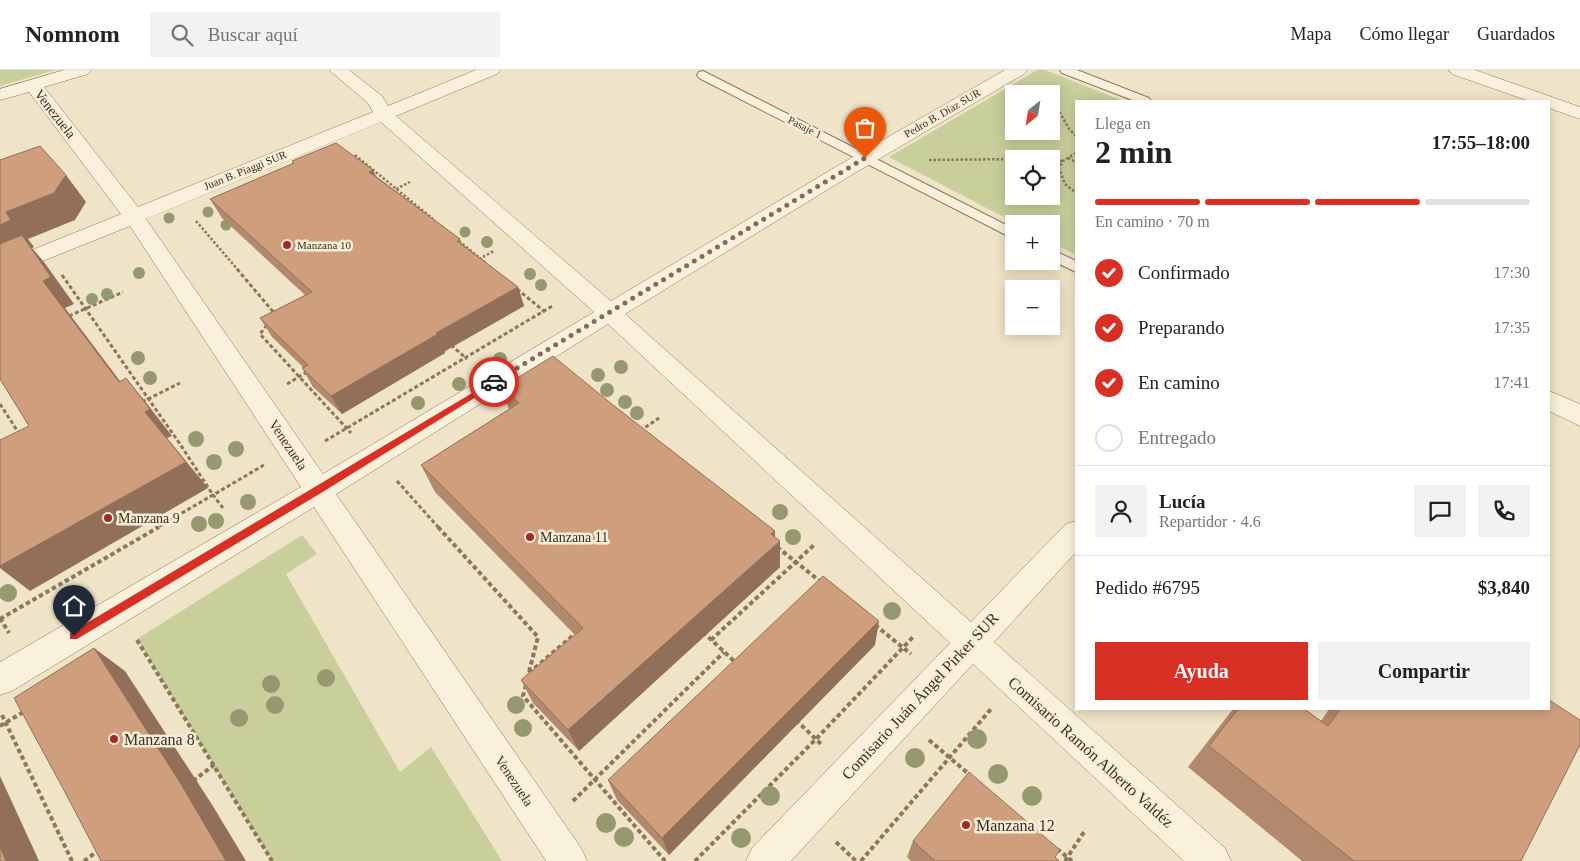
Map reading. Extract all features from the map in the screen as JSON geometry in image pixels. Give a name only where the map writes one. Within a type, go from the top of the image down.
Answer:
[{"type":"street","points":[[0,95],[82,70]]},
{"type":"street","name":"Comisario Ramón Alberto Valdéz","points":[[338,70],[376,100],[383,114],[609,312],[1212,861]]},
{"type":"street","name":"Juan B. Piaggi SUR","points":[[0,271],[491,70]]},
{"type":"street","name":"Pedro B. Díaz SUR","points":[[609,312],[865,158],[1018,70]]},
{"type":"street","points":[[1458,70],[1542,100]]},
{"type":"street","points":[[1489,100],[1518,70]]},
{"type":"street","name":"Venezuela","points":[[33,86],[134,216],[568,861]]},
{"type":"street","points":[[1550,103],[1580,113]]},
{"type":"street","points":[[0,680],[318,490],[609,312]]},
{"type":"street","points":[[1550,401],[1580,416]]},
{"type":"street","name":"Comisario Juán Ángel Pirker SUR","points":[[765,861],[1075,534]]},
{"type":"lane","points":[[1066,70],[1142,100]]},
{"type":"lane","name":"Pasaje 1","points":[[703,75],[1005,229]]},
{"type":"lane","points":[[1060,259],[1075,266]]},
{"type":"path","points":[[1060,112],[1069,129],[1075,135]]},
{"type":"path","points":[[331,135],[434,220]]},
{"type":"path","points":[[1075,154],[1063,160],[1059,168],[1065,184],[1075,192]]},
{"type":"path","points":[[1068,158],[1075,162]]},
{"type":"path","points":[[927,160],[1005,159]]},
{"type":"path","points":[[388,193],[410,182]]},
{"type":"path","points":[[177,199],[275,314],[260,334],[374,456],[538,637],[523,696],[665,861]]},
{"type":"path","points":[[472,263],[522,236]]},
{"type":"path","points":[[457,240],[488,264]]},
{"type":"path","points":[[59,271],[180,444],[213,495]]},
{"type":"path","points":[[516,288],[572,334]]},
{"type":"path","points":[[0,619],[213,495],[347,428],[582,288]]},
{"type":"path","points":[[68,317],[123,292]]},
{"type":"path","points":[[267,325],[275,321]]},
{"type":"path","points":[[446,341],[493,383]]},
{"type":"path","points":[[258,400],[308,372]]},
{"type":"path","points":[[139,404],[180,383]]},
{"type":"path","points":[[0,404],[24,442]]},
{"type":"path","points":[[639,432],[659,418]]},
{"type":"path","points":[[632,426],[647,438]]},
{"type":"path","points":[[171,449],[180,444]]},
{"type":"path","points":[[711,640],[838,522]]},
{"type":"path","points":[[774,544],[826,586]]},
{"type":"path","points":[[120,608],[137,640],[272,861]]},
{"type":"path","points":[[695,861],[816,739],[937,612]]},
{"type":"path","points":[[871,622],[939,676]]},
{"type":"path","points":[[698,627],[738,665]]},
{"type":"path","points":[[528,674],[579,631]]},
{"type":"path","points":[[546,828],[724,652]]},
{"type":"path","points":[[861,861],[1014,682]]},
{"type":"path","points":[[0,711],[72,861]]},
{"type":"path","points":[[901,716],[972,776]]},
{"type":"path","points":[[795,719],[850,770]]},
{"type":"path","points":[[191,782],[214,765]]},
{"type":"path","points":[[1066,859],[1084,832]]},
{"type":"path","points":[[84,861],[107,844]]},
{"type":"path","points":[[1053,845],[1066,859],[1072,861]]},
{"type":"green space","points":[[0,70],[55,70],[0,86]]},
{"type":"green space","points":[[1037,70],[1045,70],[1120,100],[1075,100],[1075,254],[1060,247],[1060,215],[1005,215],[1005,218],[889,157],[1005,89],[1005,140],[1060,140],[1060,85],[1011,85]]},
{"type":"green space","points":[[302,535],[317,554],[286,574],[400,772],[431,747],[502,861],[272,861],[137,639]]},
{"type":"building","points":[[336,143],[373,170],[369,172],[460,239],[457,241],[518,287],[436,333],[438,334],[331,396],[302,368],[308,365],[260,318],[312,292],[210,199]]},
{"type":"building","points":[[40,146],[66,175],[54,193],[6,212],[11,220],[0,225],[0,160]]},
{"type":"building","points":[[22,235],[51,277],[43,281],[119,382],[126,378],[150,409],[145,412],[186,462],[0,566],[0,440],[29,426],[0,379],[0,244]]},
{"type":"building","points":[[553,356],[775,531],[771,534],[780,541],[568,730],[521,680],[583,628],[421,465],[519,403],[501,388]]},
{"type":"building","points":[[823,576],[879,621],[662,838],[608,780]]},
{"type":"building","points":[[94,648],[181,784],[226,861],[101,861],[14,698]]},
{"type":"building","points":[[1550,701],[1580,720],[1580,745],[1521,861],[1354,861],[1209,746],[1237,710],[1305,710],[1328,726],[1339,710],[1550,710]]},
{"type":"building","name":"Manzana 12","points":[[969,772],[1060,850],[1055,857],[1059,861],[935,861],[913,841]]},
{"type":"building","points":[[0,847],[6,861],[0,861]]},
{"type":"way so far","points":[[494,382],[865,158]]},
{"type":"place","name":"Manzana 10","points":[[287,245]]},
{"type":"place","name":"Manzana 9","points":[[108,518]]},
{"type":"place","name":"Manzana 11","points":[[530,537]]},
{"type":"place","name":"Manzana 8","points":[[114,739]]},
{"type":"place","name":"Manzana 12","points":[[966,825]]},
{"type":"route","points":[[74,636],[494,382]]}]
